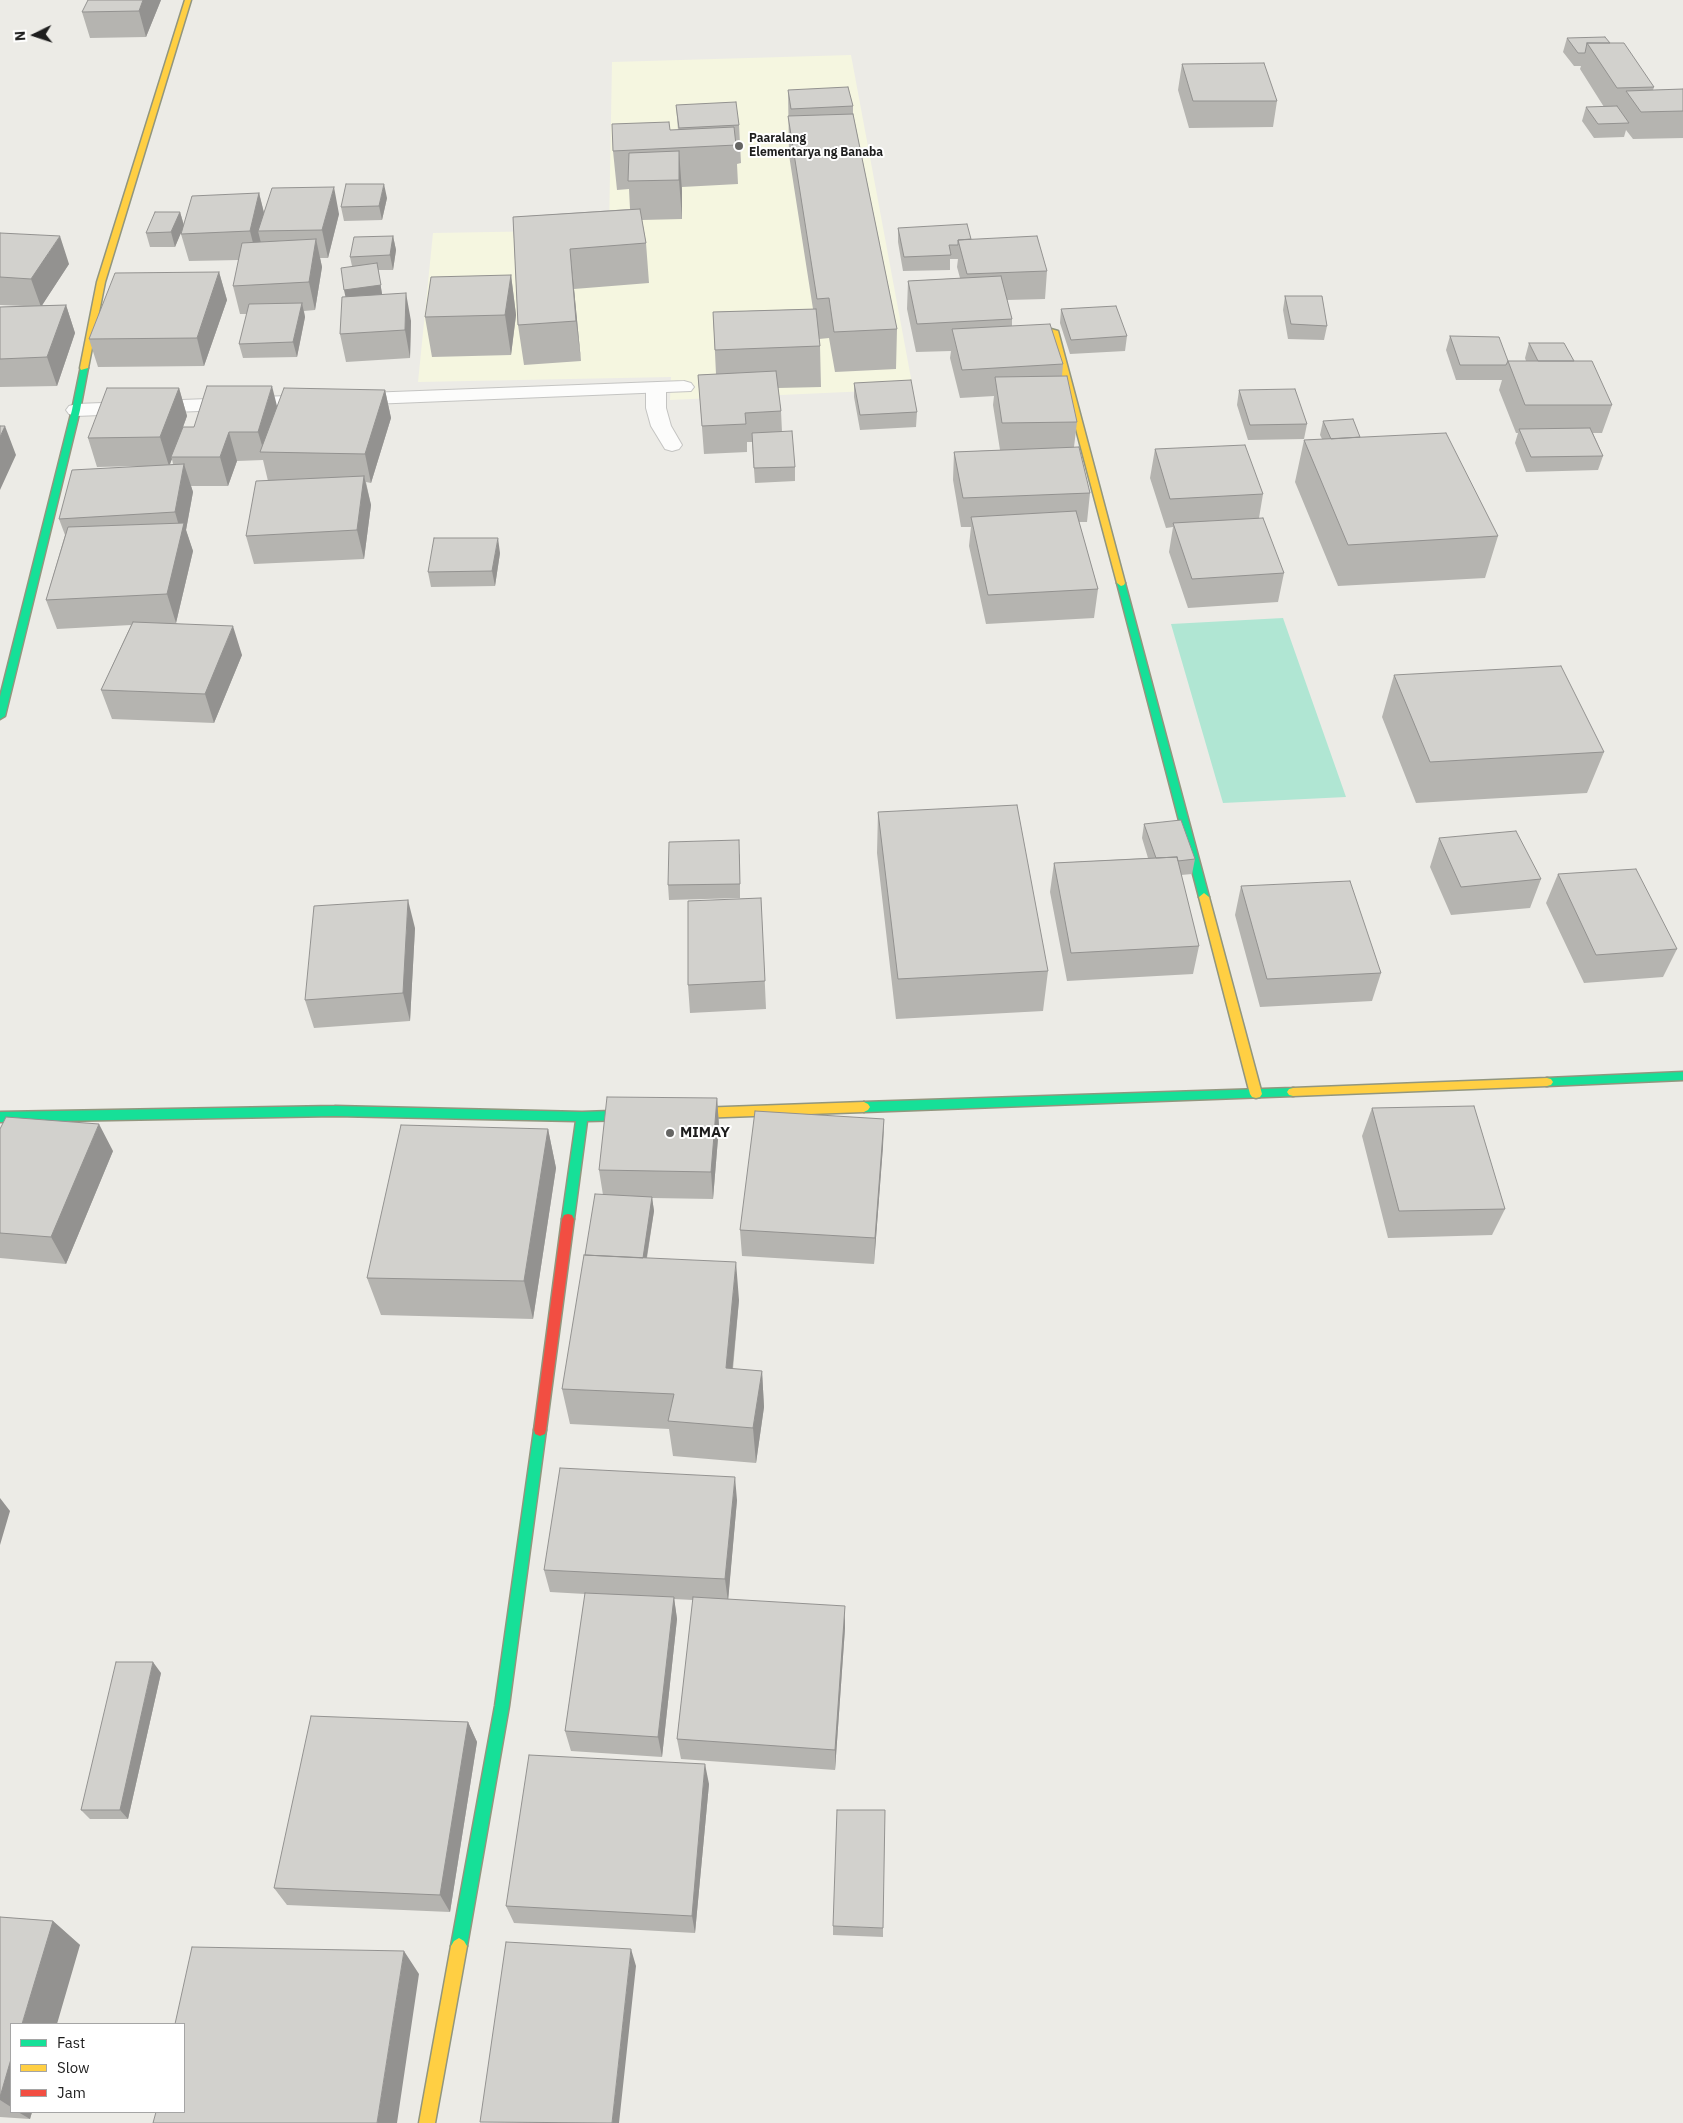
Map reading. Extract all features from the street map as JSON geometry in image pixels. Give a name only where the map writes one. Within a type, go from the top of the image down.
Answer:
[{"type":"street","points":[[0,716],[76,410],[101,282],[188,0]]},
{"type":"street","points":[[1054,331],[1256,1094]]},
{"type":"street","points":[[76,410],[656,390],[684,387]]},
{"type":"street","points":[[656,390],[656,408],[661,426],[672,445]]},
{"type":"street","points":[[0,1117],[335,1111],[582,1117],[1256,1094],[1683,1076]]},
{"type":"street","points":[[427,2123],[502,1706],[582,1117]]},
{"type":"shaded area","name":"Paaralang Elementarya ng Banaba","points":[[851,55],[913,389],[670,400],[671,377],[418,382],[433,233],[609,230],[612,62]]},
{"type":"green space","points":[[1283,618],[1346,797],[1223,803],[1171,624]]},
{"type":"building","points":[[88,0],[143,0],[139,11],[82,12]]},
{"type":"building","points":[[1605,37],[1610,43],[1587,43],[1585,53],[1578,53],[1567,38]]},
{"type":"building","points":[[1587,43],[1624,43],[1654,87],[1617,88]]},
{"type":"building","points":[[1264,63],[1277,101],[1193,101],[1182,64]]},
{"type":"building","points":[[848,87],[853,106],[791,109],[788,90]]},
{"type":"building","points":[[1683,89],[1683,111],[1641,112],[1626,91]]},
{"type":"building","points":[[736,102],[739,125],[679,128],[676,105]]},
{"type":"building","points":[[1617,106],[1629,123],[1598,124],[1586,107]]},
{"type":"building","points":[[853,114],[897,329],[834,332],[829,298],[817,299],[788,116]]},
{"type":"building","points":[[669,122],[670,130],[734,127],[736,145],[613,151],[612,124]]},
{"type":"building","points":[[679,151],[679,180],[628,181],[629,153]]},
{"type":"building","points":[[346,184],[384,184],[379,206],[341,207]]},
{"type":"building","points":[[334,187],[322,230],[258,231],[272,188]]},
{"type":"building","points":[[259,193],[250,231],[181,234],[192,196]]},
{"type":"building","points":[[640,209],[646,243],[570,249],[576,321],[518,325],[513,217]]},
{"type":"building","points":[[155,212],[180,212],[171,232],[146,233]]},
{"type":"building","points":[[967,224],[971,239],[958,240],[958,245],[949,245],[951,255],[904,257],[898,228]]},
{"type":"building","points":[[0,233],[60,236],[31,279],[0,277]]},
{"type":"building","points":[[393,236],[390,255],[350,257],[354,237]]},
{"type":"building","points":[[1037,236],[1047,271],[967,274],[958,240]]},
{"type":"building","points":[[316,239],[309,282],[233,286],[242,243]]},
{"type":"building","points":[[377,263],[381,285],[344,290],[341,268]]},
{"type":"building","points":[[219,272],[197,338],[89,339],[115,273]]},
{"type":"building","points":[[511,275],[505,315],[425,317],[431,277]]},
{"type":"building","points":[[1001,276],[1012,319],[917,324],[908,281]]},
{"type":"building","points":[[406,293],[405,330],[340,334],[342,297]]},
{"type":"building","points":[[1285,296],[1322,296],[1327,326],[1291,324]]},
{"type":"building","points":[[302,303],[293,342],[239,344],[249,304]]},
{"type":"building","points":[[66,305],[47,357],[0,359],[0,307]]},
{"type":"building","points":[[1116,306],[1127,336],[1071,340],[1061,309]]},
{"type":"building","points":[[816,309],[820,346],[715,350],[713,312]]},
{"type":"building","points":[[1050,324],[1063,364],[962,370],[952,329]]},
{"type":"building","points":[[1450,336],[1499,337],[1508,361],[1506,365],[1460,365]]},
{"type":"building","points":[[1529,343],[1564,343],[1574,361],[1538,361]]},
{"type":"building","points":[[1508,361],[1592,361],[1612,405],[1525,405]]},
{"type":"building","points":[[776,371],[781,411],[745,413],[746,424],[702,426],[698,375]]},
{"type":"building","points":[[1067,376],[1077,422],[1002,423],[995,377]]},
{"type":"building","points":[[911,380],[917,412],[860,415],[854,383]]},
{"type":"building","points":[[207,386],[272,386],[258,432],[229,432],[220,457],[171,457],[183,427],[194,427]]},
{"type":"building","points":[[107,388],[179,388],[160,437],[88,438]]},
{"type":"building","points":[[284,388],[385,390],[365,454],[260,452]]},
{"type":"building","points":[[1295,389],[1307,424],[1250,425],[1239,390]]},
{"type":"building","points":[[1353,419],[1360,437],[1331,439],[1323,421]]},
{"type":"building","points":[[0,426],[5,426],[0,437]]},
{"type":"building","points":[[1590,428],[1603,456],[1531,457],[1519,429]]},
{"type":"building","points":[[792,431],[795,467],[754,468],[752,433]]},
{"type":"building","points":[[1446,433],[1498,536],[1348,545],[1304,440]]},
{"type":"building","points":[[1245,445],[1263,494],[1170,499],[1155,449]]},
{"type":"building","points":[[1079,447],[1090,493],[963,498],[954,452]]},
{"type":"building","points":[[184,464],[175,512],[59,519],[72,470]]},
{"type":"building","points":[[364,476],[357,530],[246,536],[256,481]]},
{"type":"building","points":[[1076,511],[1098,589],[988,595],[971,517]]},
{"type":"building","points":[[1263,518],[1284,573],[1192,579],[1173,523]]},
{"type":"building","points":[[184,523],[167,594],[46,600],[68,527]]},
{"type":"building","points":[[434,538],[498,538],[492,571],[428,572]]},
{"type":"building","points":[[133,622],[233,626],[205,694],[101,690]]},
{"type":"building","points":[[1561,666],[1604,752],[1430,762],[1394,675]]},
{"type":"building","points":[[1017,805],[1048,971],[898,979],[878,812]]},
{"type":"building","points":[[1181,820],[1195,859],[1178,861],[1177,857],[1156,858],[1144,824]]},
{"type":"building","points":[[1516,831],[1541,879],[1461,887],[1439,838]]},
{"type":"building","points":[[739,840],[740,884],[668,885],[669,842]]},
{"type":"building","points":[[1177,857],[1199,946],[1071,953],[1054,863]]},
{"type":"building","points":[[1636,869],[1677,949],[1596,955],[1558,874]]},
{"type":"building","points":[[1350,881],[1381,973],[1267,979],[1241,886]]},
{"type":"building","points":[[761,898],[765,981],[688,985],[688,901]]},
{"type":"building","points":[[408,900],[403,993],[305,1000],[314,906]]},
{"type":"building","points":[[607,1097],[717,1098],[711,1172],[599,1170]]},
{"type":"building","points":[[1474,1106],[1505,1209],[1399,1211],[1372,1108]]},
{"type":"building","points":[[755,1111],[884,1119],[875,1238],[740,1230]]},
{"type":"building","points":[[6,1117],[99,1124],[51,1237],[0,1233],[0,1129]]},
{"type":"building","points":[[401,1125],[548,1129],[524,1281],[367,1278]]},
{"type":"building","points":[[595,1194],[652,1197],[643,1258],[585,1255]]},
{"type":"building","points":[[584,1255],[736,1262],[726,1368],[762,1371],[753,1428],[668,1421],[674,1394],[562,1389]]},
{"type":"building","points":[[560,1468],[735,1477],[725,1579],[544,1570]]},
{"type":"building","points":[[585,1593],[674,1597],[658,1737],[565,1731]]},
{"type":"building","points":[[693,1597],[845,1606],[835,1750],[677,1739]]},
{"type":"building","points":[[116,1662],[153,1662],[120,1810],[81,1810]]},
{"type":"building","points":[[311,1716],[468,1722],[440,1895],[274,1888]]},
{"type":"building","points":[[529,1755],[705,1764],[692,1916],[506,1906]]},
{"type":"building","points":[[837,1810],[885,1810],[883,1928],[833,1926]]},
{"type":"building","points":[[0,1917],[53,1921],[22,2023],[10,2023],[10,2062],[0,2097]]},
{"type":"building","points":[[506,1942],[631,1949],[612,2123],[480,2122]]},
{"type":"building","points":[[192,1947],[404,1951],[377,2123],[153,2123],[156,2113],[185,2113],[185,2023],[175,2023]]},
{"type":"traffic: fast","points":[[0,716],[76,410],[84,368]]},
{"type":"traffic: fast","points":[[1121,583],[1204,897]]},
{"type":"traffic: fast","points":[[1547,1082],[1683,1076]]},
{"type":"traffic: fast","points":[[864,1107],[1293,1092]]},
{"type":"traffic: fast","points":[[0,1117],[335,1111],[582,1117],[670,1114]]},
{"type":"traffic: fast","points":[[568,1219],[582,1117]]},
{"type":"traffic: fast","points":[[459,1946],[502,1706],[540,1430]]},
{"type":"traffic: slow","points":[[84,368],[101,282],[188,0]]},
{"type":"traffic: slow","points":[[1054,331],[1121,583]]},
{"type":"traffic: slow","points":[[1204,897],[1256,1094]]},
{"type":"traffic: slow","points":[[1293,1092],[1547,1082]]},
{"type":"traffic: slow","points":[[670,1114],[864,1107]]},
{"type":"traffic: slow","points":[[427,2123],[459,1946]]},
{"type":"traffic: jam","points":[[540,1430],[568,1219]]},
{"type":"place","name":"Paaralang Elementarya ng Banaba","points":[[739,146]]},
{"type":"place","name":"MIMAY","points":[[670,1133]]}]
